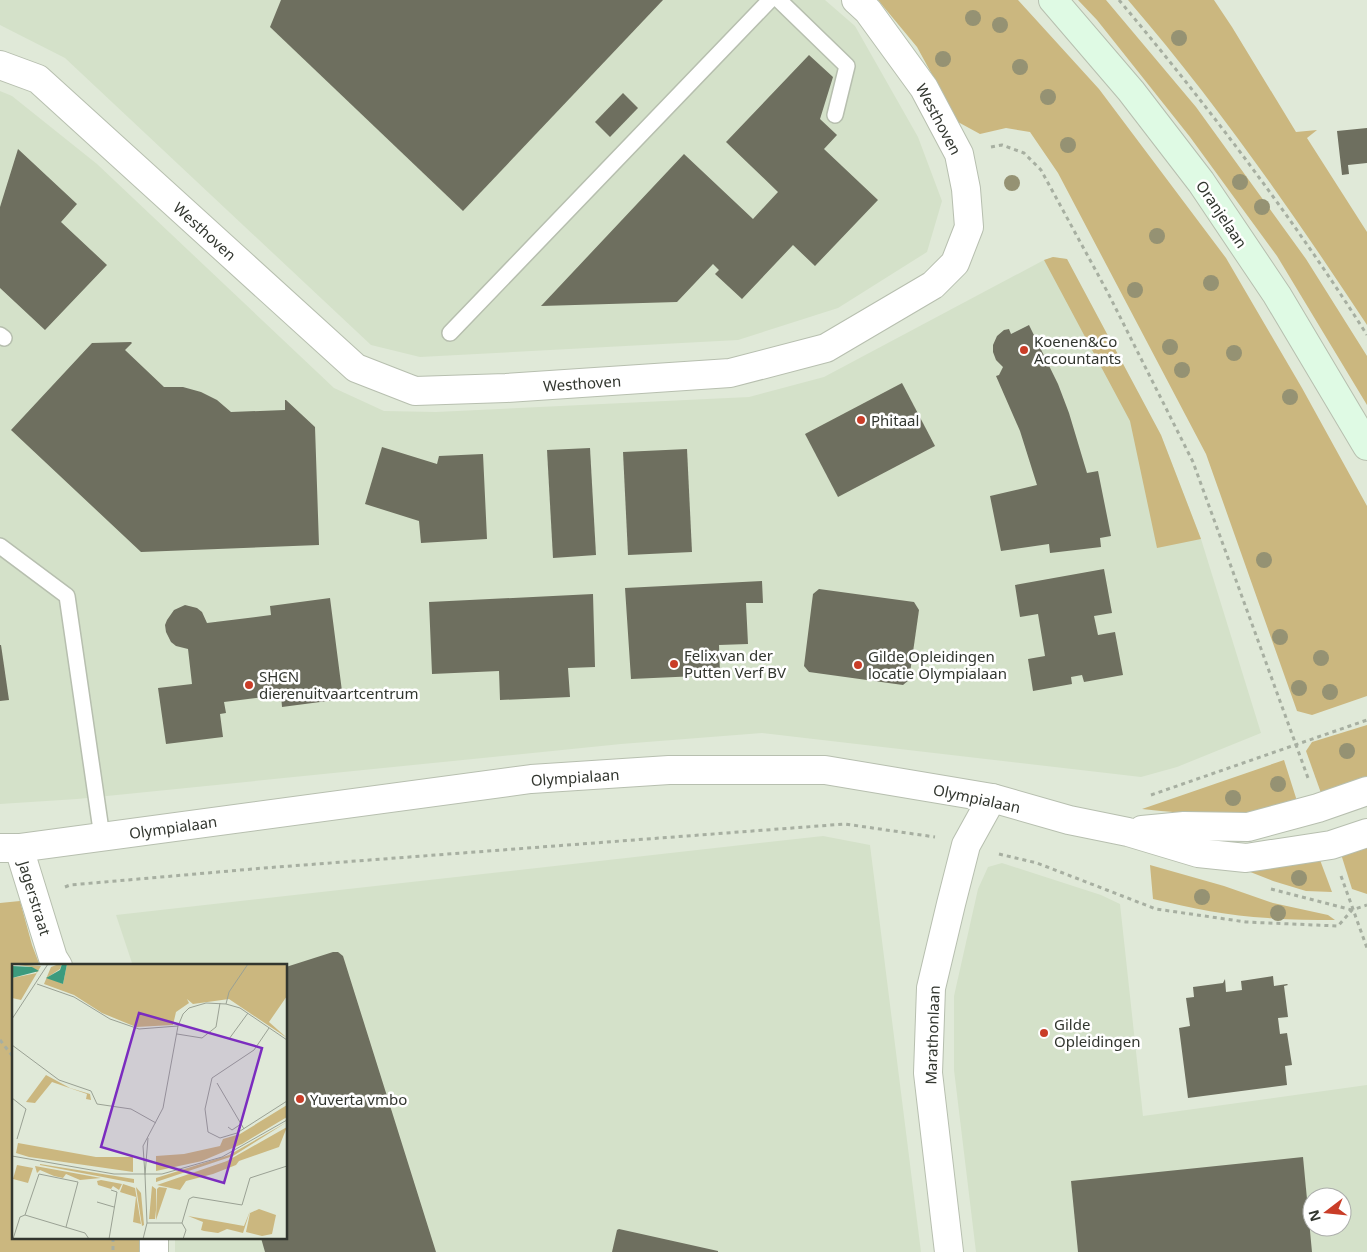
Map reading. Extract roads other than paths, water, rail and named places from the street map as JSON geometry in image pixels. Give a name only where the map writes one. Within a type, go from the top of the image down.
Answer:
[{"type":"street","name":"Westhoven","points":[[0,65],[38,79],[356,368],[415,391],[506,388],[730,373],[826,348],[933,286],[955,263],[969,227],[966,189],[959,154],[924,88],[868,11],[856,0]]},
{"type":"street","name":"Oranjelaan","points":[[1053,0],[1131,91],[1201,182],[1277,295],[1367,446]]},
{"type":"street","name":"Olympialaan","points":[[10,848],[531,780],[669,770],[825,770],[992,798],[1069,820],[1128,832],[1198,853],[1246,858],[1331,845],[1367,833]]},
{"type":"street","name":"Olympialaan","points":[[1128,832],[1184,826],[1248,827],[1318,808],[1367,791]]},
{"type":"street","name":"Marathonlaan","points":[[949,1252],[928,1073],[931,988],[966,846],[992,798]]},
{"type":"street","name":"Jagerstraat","points":[[10,848],[35,899],[53,958],[57,964]]},
{"type":"lane","points":[[450,333],[770,0]]},
{"type":"lane","points":[[779,0],[847,66],[835,115]]},
{"type":"lane","points":[[0,546],[67,596],[102,837]]},
{"type":"place","name":"Koenen&Co Accountants","points":[[1024,350]]},
{"type":"place","name":"Phitaal","points":[[861,420]]},
{"type":"place","name":"Felix van der Putten Verf BV","points":[[674,664]]},
{"type":"place","name":"Gilde Opleidingen locatie Olympialaan","points":[[858,665]]},
{"type":"place","name":"SHCN dierenuitvaartcentrum","points":[[249,685]]},
{"type":"place","name":"Gilde Opleidingen","points":[[1044,1033]]},
{"type":"place","name":"Yuverta vmbo","points":[[300,1099]]}]
